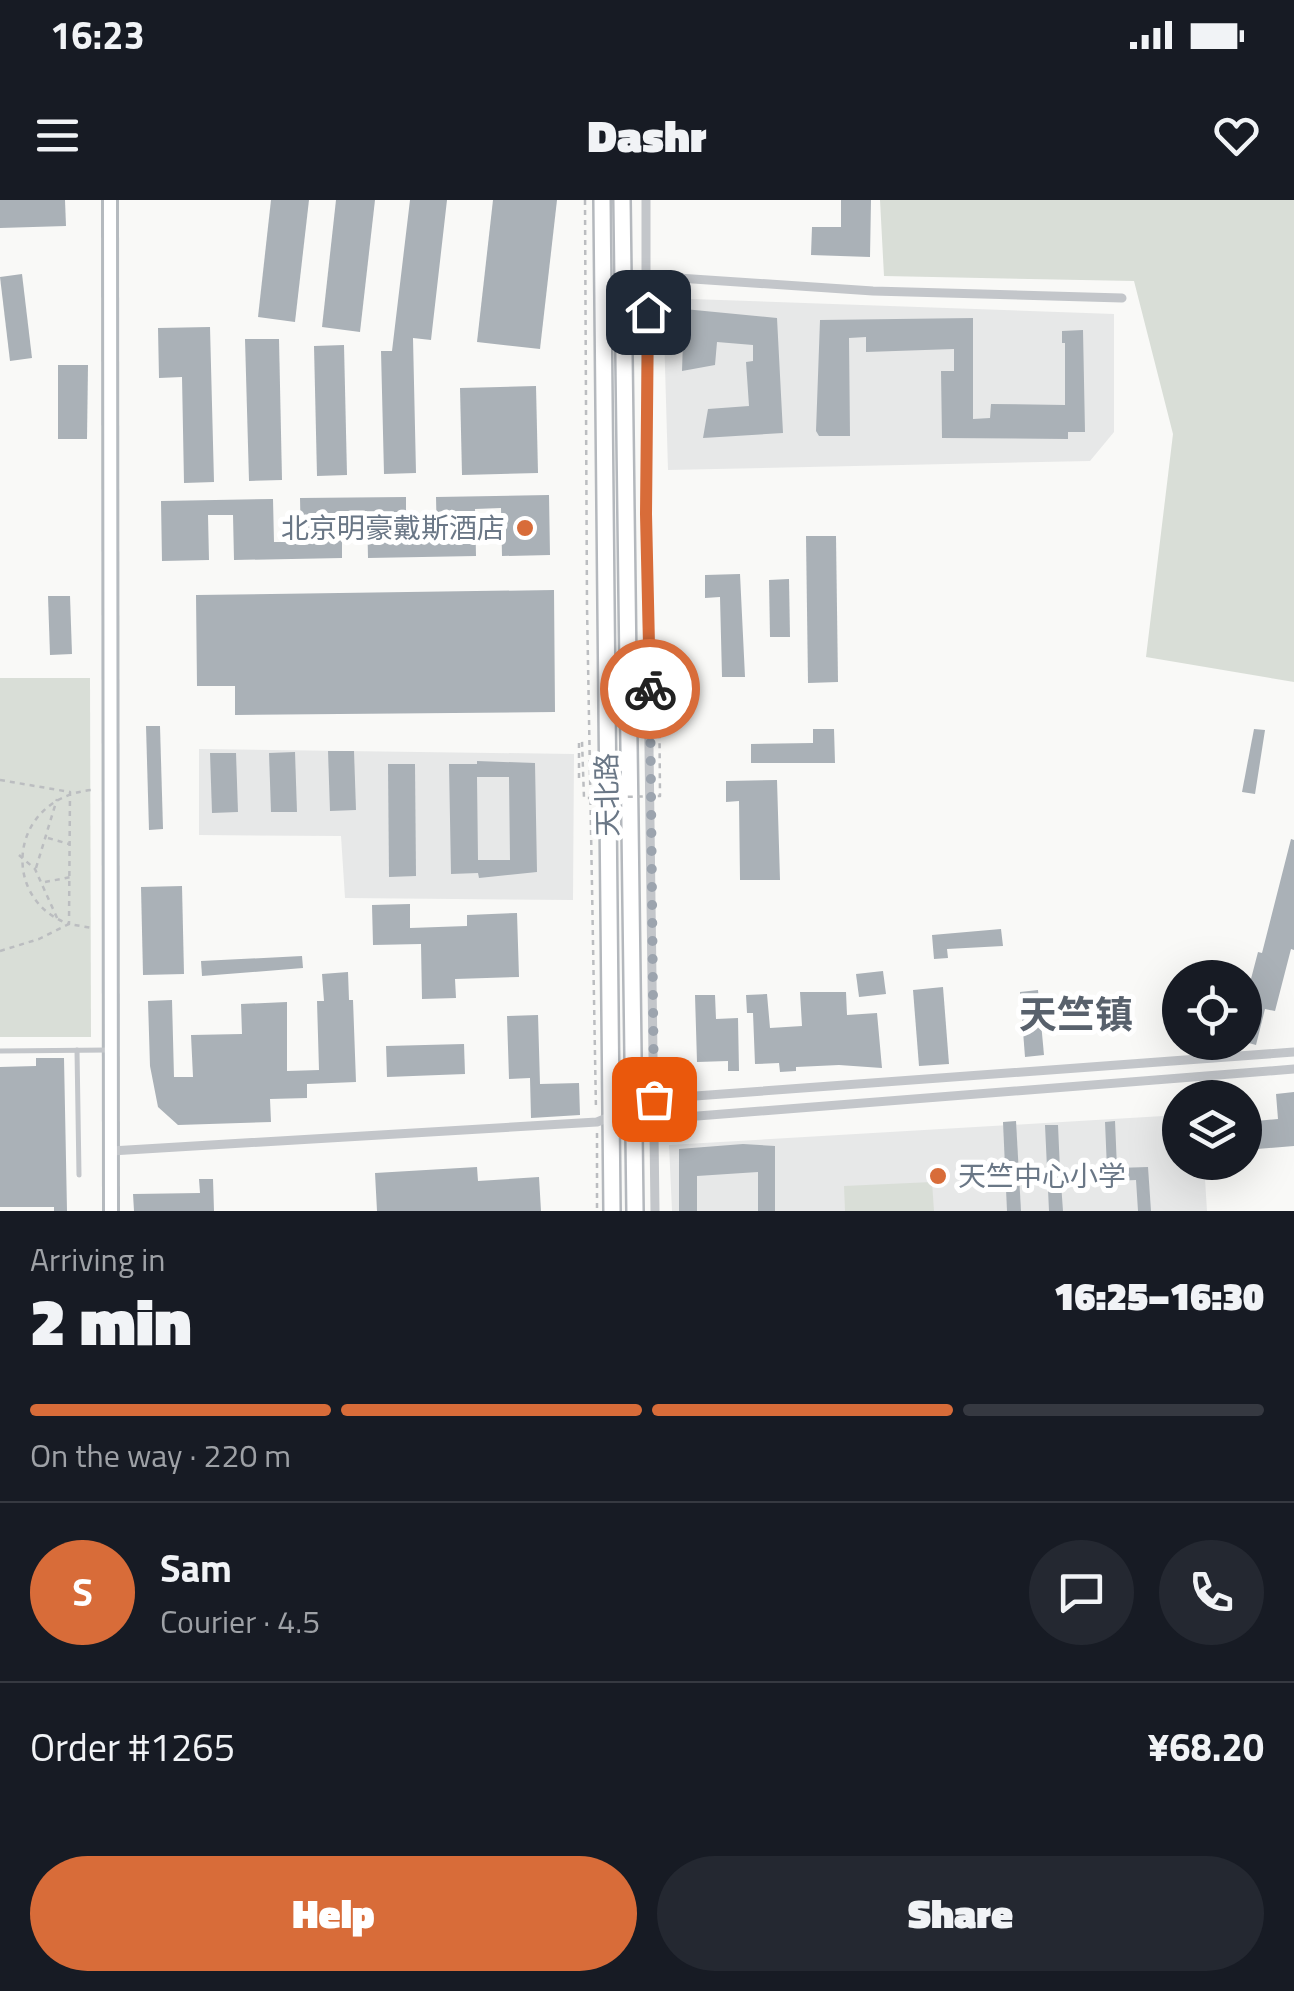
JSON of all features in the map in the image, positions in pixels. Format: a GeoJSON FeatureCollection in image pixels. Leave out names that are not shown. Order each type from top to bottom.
{"type":"FeatureCollection","features":[{"type":"Feature","properties":{"kind":"main road","name":"天北路"},"geometry":{"type":"LineString","coordinates":[[602,200],[604,1120],[612,1211]]}},
{"type":"Feature","properties":{"kind":"main road","name":"天北路"},"geometry":{"type":"LineString","coordinates":[[622,200],[635,1211]]}},
{"type":"Feature","properties":{"kind":"street"},"geometry":{"type":"LineString","coordinates":[[110,200],[111,1211]]}},
{"type":"Feature","properties":{"kind":"street"},"geometry":{"type":"LineString","coordinates":[[646,200],[646,514],[656,1211]]}},
{"type":"Feature","properties":{"kind":"street"},"geometry":{"type":"LineString","coordinates":[[648,276],[873,291],[1122,298]]}},
{"type":"Feature","properties":{"kind":"street"},"geometry":{"type":"LineString","coordinates":[[604,1120],[634,1113],[654,1099],[1294,1052]]}},
{"type":"Feature","properties":{"kind":"street"},"geometry":{"type":"LineString","coordinates":[[111,1151],[604,1120],[634,1113],[654,1116],[1294,1069]]}},
{"type":"Feature","properties":{"kind":"lane"},"geometry":{"type":"LineString","coordinates":[[77,1050],[79,1175]]}},
{"type":"Feature","properties":{"kind":"lane"},"geometry":{"type":"LineString","coordinates":[[0,1052],[112,1050]]}},
{"type":"Feature","properties":{"kind":"path"},"geometry":{"type":"LineString","coordinates":[[585,200],[586,568],[604,1120],[597,1211]]}},
{"type":"Feature","properties":{"kind":"path"},"geometry":{"type":"LineString","coordinates":[[579,778],[578,742],[582,741],[584,798],[660,796],[659,672]]}},
{"type":"Feature","properties":{"kind":"path"},"geometry":{"type":"LineString","coordinates":[[0,780],[70,792],[91,790]]}},
{"type":"Feature","properties":{"kind":"path"},"geometry":{"type":"LineString","coordinates":[[70,792],[32,818],[24,831],[19,855],[25,888],[34,903],[59,921],[92,928]]}},
{"type":"Feature","properties":{"kind":"path"},"geometry":{"type":"LineString","coordinates":[[69,924],[70,792]]}},
{"type":"Feature","properties":{"kind":"path"},"geometry":{"type":"LineString","coordinates":[[35,869],[58,797]]}},
{"type":"Feature","properties":{"kind":"path"},"geometry":{"type":"LineString","coordinates":[[46,837],[70,844]]}},
{"type":"Feature","properties":{"kind":"path"},"geometry":{"type":"LineString","coordinates":[[19,855],[35,869],[59,921]]}},
{"type":"Feature","properties":{"kind":"path"},"geometry":{"type":"LineString","coordinates":[[43,883],[71,877]]}},
{"type":"Feature","properties":{"kind":"path"},"geometry":{"type":"LineString","coordinates":[[0,951],[40,939],[69,924]]}},
{"type":"Feature","properties":{"kind":"shaded area"},"geometry":{"type":"Polygon","coordinates":[[[880,200],[1294,200],[1294,682],[1146,657],[1173,434],[1134,281],[884,276],[880,200]]]}},
{"type":"Feature","properties":{"kind":"shaded area"},"geometry":{"type":"Polygon","coordinates":[[[663,298],[1114,314],[1114,432],[1090,461],[668,470],[663,298]]]}},
{"type":"Feature","properties":{"kind":"shaded area"},"geometry":{"type":"Polygon","coordinates":[[[0,678],[90,678],[91,1037],[0,1037],[0,678]]]}},
{"type":"Feature","properties":{"kind":"shaded area"},"geometry":{"type":"Polygon","coordinates":[[[199,749],[574,754],[573,900],[345,898],[341,836],[199,835],[199,749]]]}},
{"type":"Feature","properties":{"kind":"shaded area","name":"天竺中心小学"},"geometry":{"type":"Polygon","coordinates":[[[1162,1116],[1162,1180],[1205,1180],[1207,1211],[672,1211],[669,1145],[1162,1116]]]}},
{"type":"Feature","properties":{"kind":"shaded area"},"geometry":{"type":"Polygon","coordinates":[[[932,1182],[934,1211],[845,1211],[844,1186],[932,1182]]]}},
{"type":"Feature","properties":{"kind":"building"},"geometry":{"type":"Polygon","coordinates":[[[0,200],[65,200],[66,226],[0,228],[0,200]]]}},
{"type":"Feature","properties":{"kind":"building"},"geometry":{"type":"Polygon","coordinates":[[[271,200],[309,200],[295,322],[258,317],[271,200]]]}},
{"type":"Feature","properties":{"kind":"building"},"geometry":{"type":"Polygon","coordinates":[[[336,200],[375,200],[360,332],[322,327],[336,200]]]}},
{"type":"Feature","properties":{"kind":"building"},"geometry":{"type":"Polygon","coordinates":[[[410,200],[447,200],[431,340],[413,338],[416,473],[384,474],[381,351],[392,351],[410,200]]]}},
{"type":"Feature","properties":{"kind":"building"},"geometry":{"type":"Polygon","coordinates":[[[493,200],[557,200],[540,349],[477,342],[493,200]]]}},
{"type":"Feature","properties":{"kind":"building"},"geometry":{"type":"Polygon","coordinates":[[[841,200],[871,200],[870,257],[811,255],[812,227],[841,227],[841,200]]]}},
{"type":"Feature","properties":{"kind":"building"},"geometry":{"type":"Polygon","coordinates":[[[22,274],[32,358],[10,361],[0,277],[22,274]]]}},
{"type":"Feature","properties":{"kind":"building"},"geometry":{"type":"Polygon","coordinates":[[[684,309],[777,318],[783,433],[703,438],[708,409],[749,406],[746,362],[753,361],[753,345],[717,342],[715,365],[682,371],[684,309]]]}},
{"type":"Feature","properties":{"kind":"building"},"geometry":{"type":"Polygon","coordinates":[[[973,318],[973,419],[990,418],[991,404],[1065,405],[1062,331],[1083,330],[1085,432],[1068,432],[1068,439],[942,438],[941,371],[954,371],[954,349],[866,352],[866,337],[849,338],[850,436],[819,436],[816,431],[820,320],[973,318]]]}},
{"type":"Feature","properties":{"kind":"building"},"geometry":{"type":"Polygon","coordinates":[[[210,327],[214,482],[184,483],[182,377],[159,378],[158,328],[210,327]]]}},
{"type":"Feature","properties":{"kind":"building"},"geometry":{"type":"Polygon","coordinates":[[[245,339],[279,339],[282,480],[249,481],[245,339]]]}},
{"type":"Feature","properties":{"kind":"building"},"geometry":{"type":"Polygon","coordinates":[[[344,345],[347,475],[317,476],[314,346],[344,345]]]}},
{"type":"Feature","properties":{"kind":"building"},"geometry":{"type":"Polygon","coordinates":[[[58,365],[88,365],[87,439],[58,439],[58,365]]]}},
{"type":"Feature","properties":{"kind":"building"},"geometry":{"type":"Polygon","coordinates":[[[536,386],[538,473],[462,475],[460,388],[536,386]]]}},
{"type":"Feature","properties":{"kind":"building","name":"北京明豪戴斯酒店"},"geometry":{"type":"Polygon","coordinates":[[[549,495],[550,555],[502,556],[501,508],[475,509],[476,556],[368,558],[367,511],[342,511],[342,558],[234,560],[233,515],[208,515],[209,560],[162,561],[161,501],[273,499],[274,542],[301,542],[300,498],[406,497],[406,541],[437,541],[436,497],[549,495]]]}},
{"type":"Feature","properties":{"kind":"building"},"geometry":{"type":"Polygon","coordinates":[[[806,536],[836,536],[838,682],[808,683],[806,536]]]}},
{"type":"Feature","properties":{"kind":"building"},"geometry":{"type":"Polygon","coordinates":[[[740,574],[745,677],[722,677],[720,597],[705,598],[705,575],[740,574]]]}},
{"type":"Feature","properties":{"kind":"building"},"geometry":{"type":"Polygon","coordinates":[[[789,579],[790,637],[770,637],[769,580],[789,579]]]}},
{"type":"Feature","properties":{"kind":"building"},"geometry":{"type":"Polygon","coordinates":[[[554,590],[555,712],[235,715],[235,686],[197,686],[196,595],[554,590]]]}},
{"type":"Feature","properties":{"kind":"building"},"geometry":{"type":"Polygon","coordinates":[[[48,596],[70,596],[72,654],[50,655],[48,596]]]}},
{"type":"Feature","properties":{"kind":"building"},"geometry":{"type":"Polygon","coordinates":[[[146,726],[160,726],[163,829],[149,830],[146,726]]]}},
{"type":"Feature","properties":{"kind":"building"},"geometry":{"type":"Polygon","coordinates":[[[813,729],[834,729],[835,763],[751,763],[751,744],[813,743],[813,729]]]}},
{"type":"Feature","properties":{"kind":"building"},"geometry":{"type":"Polygon","coordinates":[[[1254,729],[1265,730],[1255,794],[1242,792],[1254,729]]]}},
{"type":"Feature","properties":{"kind":"building"},"geometry":{"type":"Polygon","coordinates":[[[328,751],[354,751],[356,810],[330,811],[328,751]]]}},
{"type":"Feature","properties":{"kind":"building"},"geometry":{"type":"Polygon","coordinates":[[[295,752],[297,812],[271,812],[269,753],[295,752]]]}},
{"type":"Feature","properties":{"kind":"building"},"geometry":{"type":"Polygon","coordinates":[[[210,753],[236,753],[238,812],[212,813],[210,753]]]}},
{"type":"Feature","properties":{"kind":"building"},"geometry":{"type":"Polygon","coordinates":[[[535,763],[537,872],[479,878],[478,873],[451,874],[449,764],[535,763]],[[477,777],[478,860],[510,860],[509,777],[477,777]]]}},
{"type":"Feature","properties":{"kind":"building"},"geometry":{"type":"Polygon","coordinates":[[[388,764],[415,764],[416,876],[389,877],[388,764]]]}},
{"type":"Feature","properties":{"kind":"building"},"geometry":{"type":"Polygon","coordinates":[[[777,780],[780,880],[740,880],[739,801],[726,802],[726,781],[777,780]]]}},
{"type":"Feature","properties":{"kind":"building"},"geometry":{"type":"Polygon","coordinates":[[[1291,839],[1294,950],[1291,949],[1275,1011],[1265,1009],[1262,1021],[1262,960],[1256,960],[1258,952],[1262,953],[1291,839]]]}},
{"type":"Feature","properties":{"kind":"building"},"geometry":{"type":"Polygon","coordinates":[[[182,886],[184,974],[143,975],[141,887],[182,886]]]}},
{"type":"Feature","properties":{"kind":"building"},"geometry":{"type":"Polygon","coordinates":[[[410,904],[410,928],[467,926],[467,915],[517,913],[519,977],[455,979],[456,998],[422,999],[421,944],[373,945],[372,905],[410,904]]]}},
{"type":"Feature","properties":{"kind":"building"},"geometry":{"type":"Polygon","coordinates":[[[1001,929],[1003,946],[947,949],[948,958],[934,959],[932,935],[1001,929]]]}},
{"type":"Feature","properties":{"kind":"building"},"geometry":{"type":"Polygon","coordinates":[[[302,956],[303,968],[202,976],[201,961],[302,956]]]}},
{"type":"Feature","properties":{"kind":"building"},"geometry":{"type":"Polygon","coordinates":[[[883,971],[886,994],[859,997],[856,974],[883,971]]]}},
{"type":"Feature","properties":{"kind":"building"},"geometry":{"type":"Polygon","coordinates":[[[348,972],[356,1082],[307,1084],[307,1098],[270,1099],[271,1122],[178,1125],[158,1107],[150,1066],[148,1001],[172,1000],[174,1077],[193,1077],[191,1035],[242,1034],[241,1004],[287,1002],[287,1071],[319,1070],[317,1001],[324,1001],[322,974],[348,972]]]}},
{"type":"Feature","properties":{"kind":"building"},"geometry":{"type":"Polygon","coordinates":[[[943,987],[949,1064],[919,1066],[913,990],[943,987]]]}},
{"type":"Feature","properties":{"kind":"building"},"geometry":{"type":"Polygon","coordinates":[[[1038,990],[1044,1055],[1025,1057],[1020,992],[1038,990]]]}},
{"type":"Feature","properties":{"kind":"building"},"geometry":{"type":"Polygon","coordinates":[[[800,992],[846,992],[847,1015],[877,1013],[882,1068],[839,1065],[796,1067],[796,1071],[780,1072],[779,1063],[755,1064],[753,1013],[747,1013],[746,995],[767,994],[770,1028],[802,1026],[800,992]]]}},
{"type":"Feature","properties":{"kind":"building"},"geometry":{"type":"Polygon","coordinates":[[[695,995],[715,995],[716,1019],[738,1018],[739,1071],[728,1071],[728,1061],[697,1062],[695,995]]]}},
{"type":"Feature","properties":{"kind":"building"},"geometry":{"type":"Polygon","coordinates":[[[538,1015],[540,1084],[579,1083],[580,1115],[531,1118],[530,1078],[509,1079],[507,1016],[538,1015]]]}},
{"type":"Feature","properties":{"kind":"building"},"geometry":{"type":"Polygon","coordinates":[[[464,1044],[465,1074],[387,1077],[386,1046],[464,1044]]]}},
{"type":"Feature","properties":{"kind":"building"},"geometry":{"type":"Polygon","coordinates":[[[36,1058],[64,1058],[67,1211],[54,1211],[54,1207],[0,1207],[0,1067],[36,1066],[36,1058]]]}},
{"type":"Feature","properties":{"kind":"building"},"geometry":{"type":"Polygon","coordinates":[[[1294,1092],[1294,1146],[1262,1149],[1262,1120],[1278,1119],[1276,1094],[1294,1092]]]}},
{"type":"Feature","properties":{"kind":"building"},"geometry":{"type":"Polygon","coordinates":[[[1016,1121],[1021,1211],[1007,1211],[1003,1122],[1016,1121]]]}},
{"type":"Feature","properties":{"kind":"building"},"geometry":{"type":"Polygon","coordinates":[[[1115,1121],[1117,1168],[1148,1167],[1151,1211],[1138,1211],[1136,1180],[1061,1183],[1063,1211],[1049,1211],[1045,1125],[1058,1125],[1060,1171],[1107,1169],[1105,1122],[1115,1121]]]}},
{"type":"Feature","properties":{"kind":"building"},"geometry":{"type":"Polygon","coordinates":[[[775,1146],[775,1211],[758,1211],[758,1172],[697,1176],[697,1211],[679,1211],[679,1149],[775,1146]]]}},
{"type":"Feature","properties":{"kind":"building"},"geometry":{"type":"Polygon","coordinates":[[[477,1167],[478,1181],[539,1177],[541,1211],[377,1211],[375,1173],[477,1167]]]}},
{"type":"Feature","properties":{"kind":"building"},"geometry":{"type":"Polygon","coordinates":[[[199,1179],[213,1179],[214,1211],[134,1211],[133,1194],[200,1193],[199,1179]]]}},
{"type":"Feature","properties":{"kind":"way so far"},"geometry":{"type":"LineString","coordinates":[[650,689],[654,1099]]}},
{"type":"Feature","properties":{"kind":"place","name":"北京明豪戴斯酒店"},"geometry":{"type":"Point","coordinates":[525,528]}},
{"type":"Feature","properties":{"kind":"place","name":"天竺中心小学"},"geometry":{"type":"Point","coordinates":[938,1176]}},
{"type":"Feature","properties":{"kind":"district","name":"天竺镇"},"geometry":{"type":"Point","coordinates":[1076,1015]}},
{"type":"Feature","properties":{"kind":"route"},"geometry":{"type":"LineString","coordinates":[[648,312],[646,514],[650,689]]}}]}
